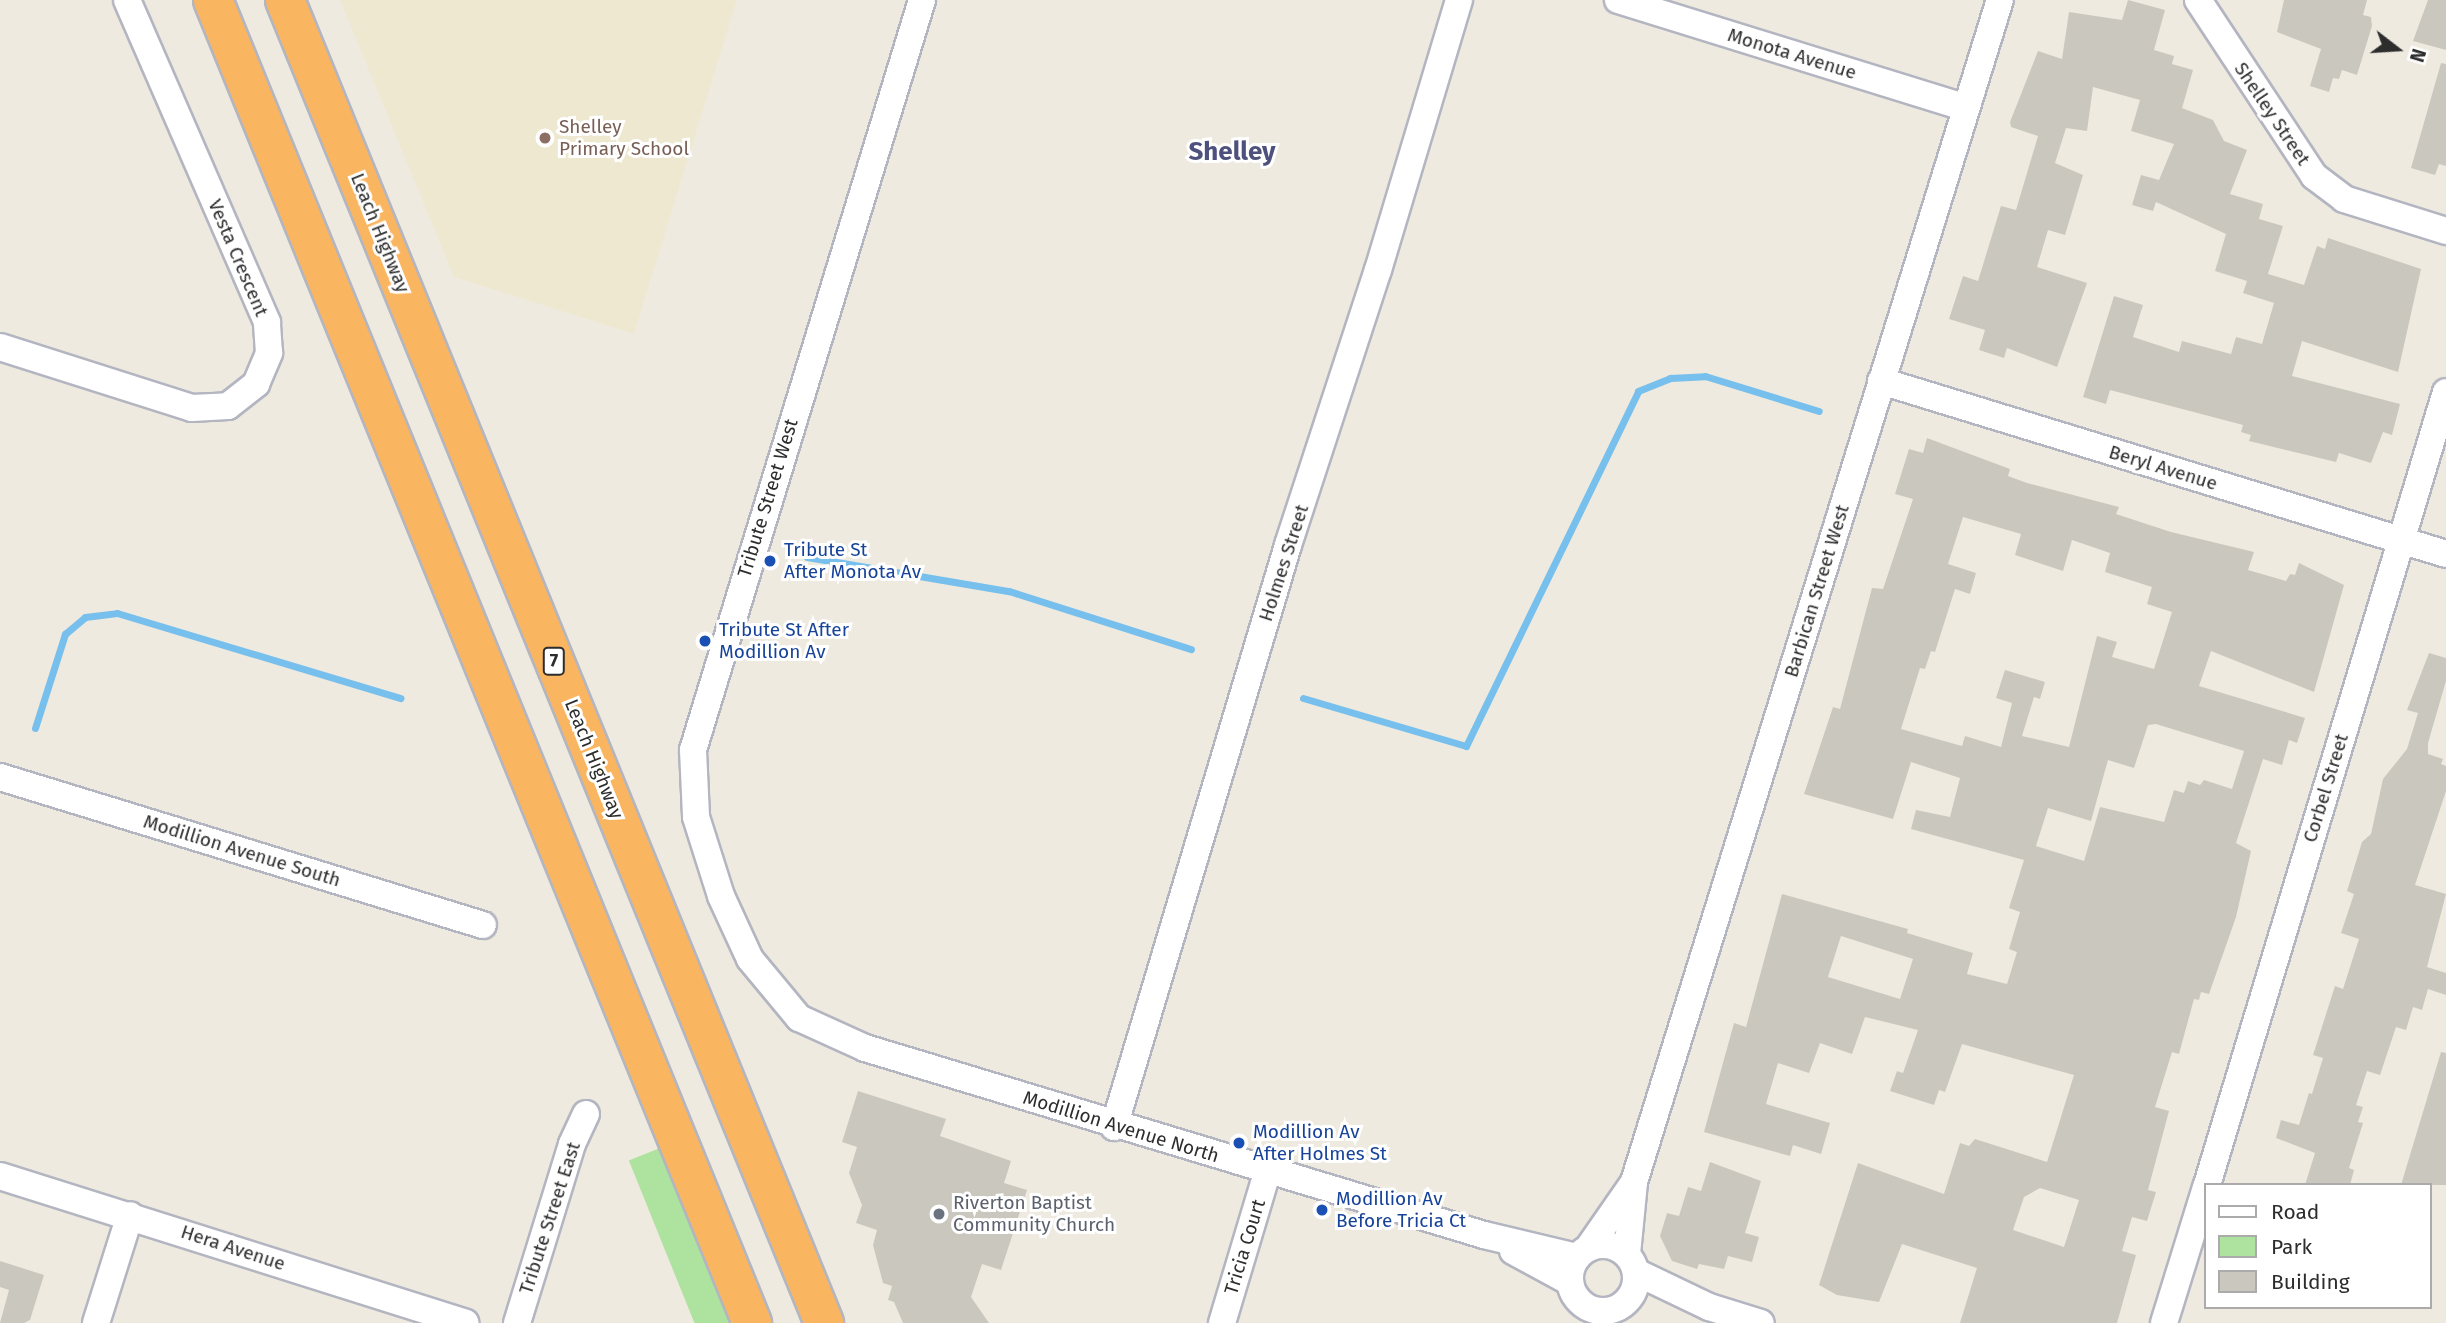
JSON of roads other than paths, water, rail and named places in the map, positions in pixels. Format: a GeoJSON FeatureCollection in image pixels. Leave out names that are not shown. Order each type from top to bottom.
{"type":"FeatureCollection","features":[{"type":"Feature","properties":{"kind":"highway"},"geometry":{"type":"LineString","coordinates":[[213,0],[752,1323]]}},
{"type":"Feature","properties":{"kind":"highway","name":"Leach Highway"},"geometry":{"type":"LineString","coordinates":[[285,0],[824,1323]]}},
{"type":"Feature","properties":{"kind":"street","name":"Vesta Crescent"},"geometry":{"type":"LineString","coordinates":[[0,347],[192,408],[228,406],[256,384],[269,353],[267,322],[127,0]]}},
{"type":"Feature","properties":{"kind":"street","name":"Tribute Street West"},"geometry":{"type":"LineString","coordinates":[[772,991],[750,959],[721,896],[696,817],[693,750],[922,0]]}},
{"type":"Feature","properties":{"kind":"street","name":"Holmes Street"},"geometry":{"type":"LineString","coordinates":[[1114,1127],[1287,545],[1378,270],[1459,0]]}},
{"type":"Feature","properties":{"kind":"street","name":"Monota Avenue"},"geometry":{"type":"LineString","coordinates":[[1618,0],[1965,108]]}},
{"type":"Feature","properties":{"kind":"street","name":"Barbican Street West"},"geometry":{"type":"LineString","coordinates":[[1578,1281],[1634,1182],[2000,0]]}},
{"type":"Feature","properties":{"kind":"street","name":"Shelley Street"},"geometry":{"type":"LineString","coordinates":[[2198,0],[2314,176],[2344,200],[2446,231]]}},
{"type":"Feature","properties":{"kind":"street","name":"Beryl Avenue"},"geometry":{"type":"LineString","coordinates":[[1881,381],[2446,554]]}},
{"type":"Feature","properties":{"kind":"street","name":"Corbel Street"},"geometry":{"type":"LineString","coordinates":[[2208,1183],[2363,672],[2398,539],[2446,392]]}},
{"type":"Feature","properties":{"kind":"street","name":"Modillion Avenue South"},"geometry":{"type":"LineString","coordinates":[[0,777],[484,925]]}},
{"type":"Feature","properties":{"kind":"street","name":"Modillion Avenue North"},"geometry":{"type":"LineString","coordinates":[[772,991],[799,1018],[823,1032],[1114,1127],[1484,1235],[1578,1281]]}},
{"type":"Feature","properties":{"kind":"street","name":"Tribute Street East"},"geometry":{"type":"LineString","coordinates":[[517,1323],[572,1144],[586,1114]]}},
{"type":"Feature","properties":{"kind":"street","name":"Tricia Court"},"geometry":{"type":"LineString","coordinates":[[1222,1323],[1268,1170]]}},
{"type":"Feature","properties":{"kind":"street","name":"Hera Avenue"},"geometry":{"type":"LineString","coordinates":[[0,1176],[465,1323]]}},
{"type":"Feature","properties":{"kind":"street","name":"Barbican Street West"},"geometry":{"type":"LineString","coordinates":[[1619,1310],[1631,1263],[1634,1182]]}},
{"type":"Feature","properties":{"kind":"street","name":"Corbel Street"},"geometry":{"type":"LineString","coordinates":[[2164,1323],[2204,1196]]}},
{"type":"Feature","properties":{"kind":"street"},"geometry":{"type":"LineString","coordinates":[[96,1323],[130,1215]]}},
{"type":"Feature","properties":{"kind":"street"},"geometry":{"type":"LineString","coordinates":[[1709,1307],[1592,1309],[1578,1281],[1609,1245],[1631,1263],[1709,1307],[1761,1323]]}},
{"type":"Feature","properties":{"kind":"waterway"},"geometry":{"type":"LineString","coordinates":[[1303,698],[1466,746],[1638,391],[1670,378],[1705,376],[1819,411]]}},
{"type":"Feature","properties":{"kind":"waterway"},"geometry":{"type":"LineString","coordinates":[[807,557],[1009,591],[1191,649]]}},
{"type":"Feature","properties":{"kind":"waterway"},"geometry":{"type":"LineString","coordinates":[[35,728],[65,634],[85,617],[117,613],[401,698]]}},
{"type":"Feature","properties":{"kind":"place","name":"Shelley Primary School"},"geometry":{"type":"Point","coordinates":[545,138]}},
{"type":"Feature","properties":{"kind":"place","name":"Tribute St After Monota Av"},"geometry":{"type":"Point","coordinates":[770,561]}},
{"type":"Feature","properties":{"kind":"place","name":"Tribute St After Modillion Av"},"geometry":{"type":"Point","coordinates":[705,641]}},
{"type":"Feature","properties":{"kind":"place","name":"Modillion Av After Holmes St"},"geometry":{"type":"Point","coordinates":[1239,1143]}},
{"type":"Feature","properties":{"kind":"place","name":"Modillion Av Before Tricia Ct"},"geometry":{"type":"Point","coordinates":[1322,1210]}},
{"type":"Feature","properties":{"kind":"place","name":"Riverton Baptist Community Church"},"geometry":{"type":"Point","coordinates":[939,1214]}},
{"type":"Feature","properties":{"kind":"district","name":"Shelley"},"geometry":{"type":"Point","coordinates":[1232,152]}}]}
